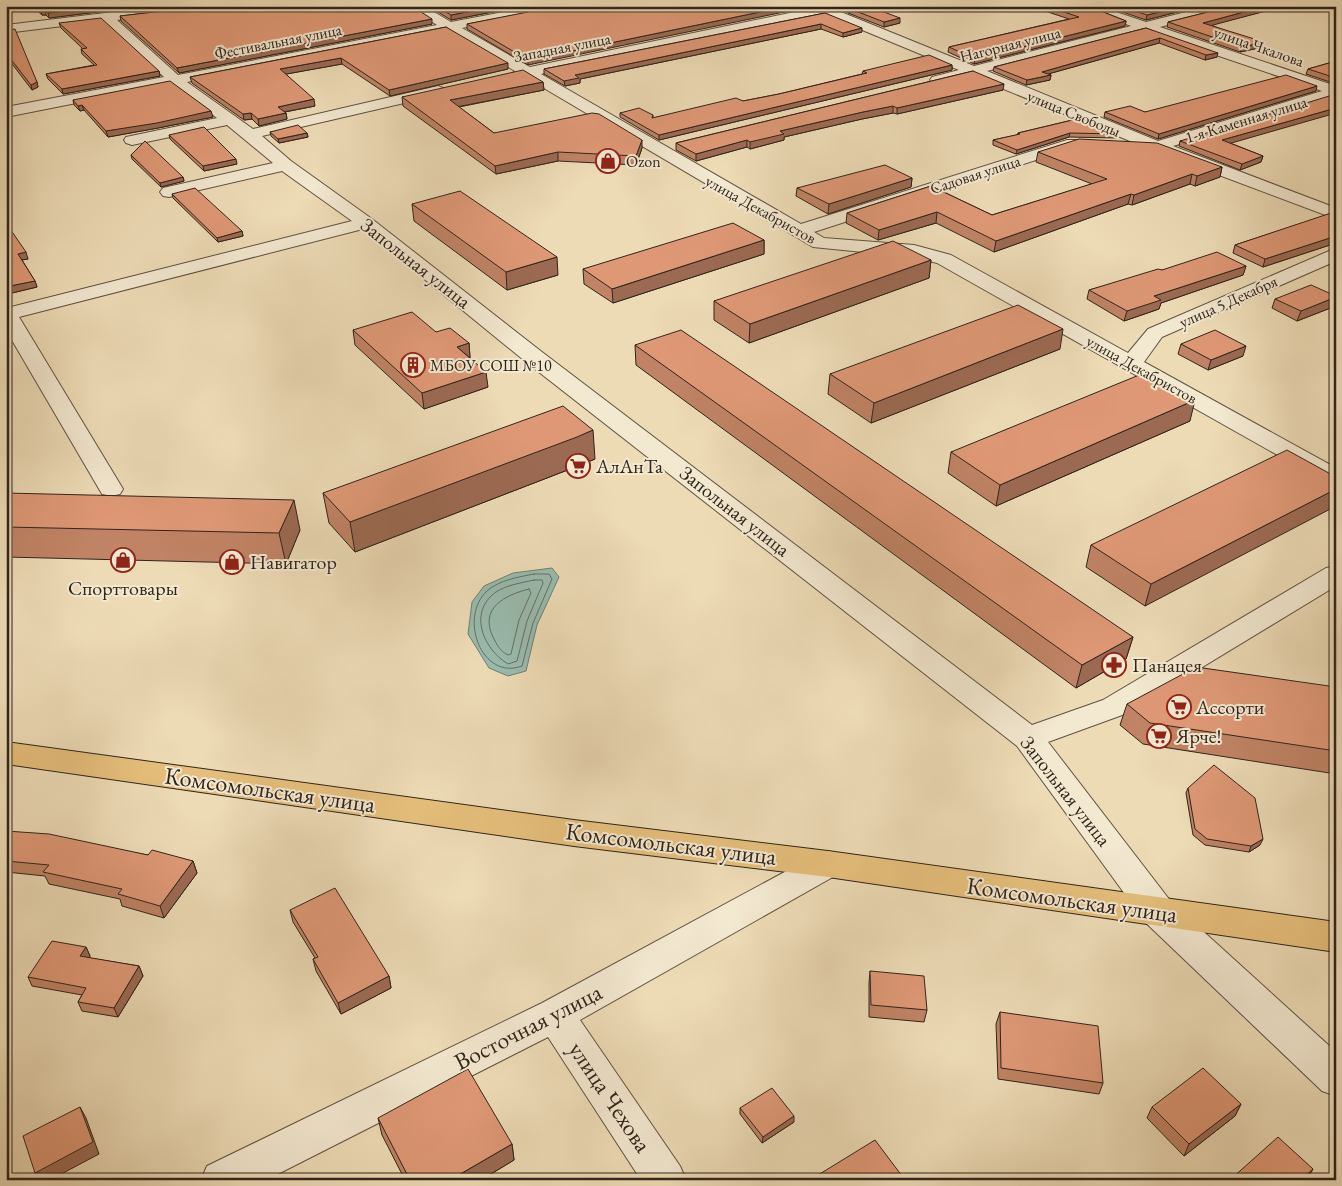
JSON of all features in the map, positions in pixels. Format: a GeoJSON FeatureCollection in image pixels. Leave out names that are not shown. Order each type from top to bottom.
{"type":"FeatureCollection","features":[{"type":"Feature","properties":{"kind":"main road","name":"Комсомольская улица"},"geometry":{"type":"LineString","coordinates":[[6,753],[574,832],[828,864],[1336,937]]}},
{"type":"Feature","properties":{"kind":"street"},"geometry":{"type":"LineString","coordinates":[[6,29],[198,6]]}},
{"type":"Feature","properties":{"kind":"street","name":"улица Декабристов"},"geometry":{"type":"LineString","coordinates":[[414,6],[820,243],[914,251],[944,259],[1336,478]]}},
{"type":"Feature","properties":{"kind":"street","name":"Фестивальная улица"},"geometry":{"type":"LineString","coordinates":[[6,112],[557,6]]}},
{"type":"Feature","properties":{"kind":"street","name":"Западная улица"},"geometry":{"type":"LineString","coordinates":[[503,76],[820,9],[852,6]]}},
{"type":"Feature","properties":{"kind":"street","name":"улица Чкалова"},"geometry":{"type":"LineString","coordinates":[[1085,6],[1336,91]]}},
{"type":"Feature","properties":{"kind":"street","name":"Нагорная улица"},"geometry":{"type":"LineString","coordinates":[[924,83],[1226,6]]}},
{"type":"Feature","properties":{"kind":"street","name":"улица Свободы"},"geometry":{"type":"LineString","coordinates":[[820,9],[1157,146],[1336,214]]}},
{"type":"Feature","properties":{"kind":"street","name":"Запольная улица"},"geometry":{"type":"LineString","coordinates":[[108,18],[174,79],[228,120],[250,134],[285,165],[366,223],[534,357],[1028,738],[1159,913],[1336,1078]]}},
{"type":"Feature","properties":{"kind":"street"},"geometry":{"type":"LineString","coordinates":[[250,134],[454,87]]}},
{"type":"Feature","properties":{"kind":"street","name":"1-я Каменная улица"},"geometry":{"type":"LineString","coordinates":[[1157,146],[1336,91]]}},
{"type":"Feature","properties":{"kind":"street"},"geometry":{"type":"LineString","coordinates":[[132,140],[228,120]]}},
{"type":"Feature","properties":{"kind":"street","name":"Садовая улица"},"geometry":{"type":"LineString","coordinates":[[798,230],[1076,142],[1157,146]]}},
{"type":"Feature","properties":{"kind":"street"},"geometry":{"type":"LineString","coordinates":[[656,148],[675,143]]}},
{"type":"Feature","properties":{"kind":"street"},"geometry":{"type":"LineString","coordinates":[[168,192],[285,165]]}},
{"type":"Feature","properties":{"kind":"street"},"geometry":{"type":"LineString","coordinates":[[112,489],[7,313],[366,223]]}},
{"type":"Feature","properties":{"kind":"street","name":"улица 5 Декабря"},"geometry":{"type":"LineString","coordinates":[[1131,363],[1155,333],[1336,254]]}},
{"type":"Feature","properties":{"kind":"street"},"geometry":{"type":"LineString","coordinates":[[1028,738],[1114,707],[1336,574]]}},
{"type":"Feature","properties":{"kind":"street","name":"Восточная улица"},"geometry":{"type":"LineString","coordinates":[[222,1180],[555,1015],[828,864]]}},
{"type":"Feature","properties":{"kind":"street","name":"улица Чехова"},"geometry":{"type":"LineString","coordinates":[[555,1015],[665,1180]]}},
{"type":"Feature","properties":{"kind":"water"},"geometry":{"type":"Polygon","coordinates":[[[552,568],[559,577],[537,625],[526,671],[508,676],[489,668],[468,634],[472,602],[484,586],[513,573],[552,568]]]}},
{"type":"Feature","properties":{"kind":"building"},"geometry":{"type":"Polygon","coordinates":[[[36,6],[104,6],[48,13],[45,10],[41,11],[36,6]]]}},
{"type":"Feature","properties":{"kind":"building"},"geometry":{"type":"Polygon","coordinates":[[[198,6],[412,6],[432,19],[177,68],[120,16],[198,6]]]}},
{"type":"Feature","properties":{"kind":"building"},"geometry":{"type":"Polygon","coordinates":[[[436,6],[498,6],[451,15],[436,6]]]}},
{"type":"Feature","properties":{"kind":"building"},"geometry":{"type":"Polygon","coordinates":[[[558,6],[789,6],[528,60],[467,24],[558,6]]]}},
{"type":"Feature","properties":{"kind":"building"},"geometry":{"type":"Polygon","coordinates":[[[856,6],[891,6],[876,9],[900,18],[884,22],[848,8],[856,6]]]}},
{"type":"Feature","properties":{"kind":"building"},"geometry":{"type":"Polygon","coordinates":[[[1046,6],[1088,6],[1126,21],[975,59],[949,47],[1079,17],[1046,6]]]}},
{"type":"Feature","properties":{"kind":"building"},"geometry":{"type":"Polygon","coordinates":[[[1120,6],[1183,6],[1147,15],[1120,6]]]}},
{"type":"Feature","properties":{"kind":"building"},"geometry":{"type":"Polygon","coordinates":[[[1232,6],[1266,6],[1203,23],[1264,42],[1242,47],[1168,22],[1232,6]]]}},
{"type":"Feature","properties":{"kind":"building"},"geometry":{"type":"Polygon","coordinates":[[[6,7],[10,18],[6,18],[6,7]]]}},
{"type":"Feature","properties":{"kind":"building"},"geometry":{"type":"Polygon","coordinates":[[[825,13],[862,28],[843,33],[821,24],[575,75],[579,78],[564,81],[544,69],[825,13]]]}},
{"type":"Feature","properties":{"kind":"building"},"geometry":{"type":"Polygon","coordinates":[[[101,18],[159,71],[62,89],[46,74],[97,65],[81,49],[87,48],[59,23],[101,18]]]}},
{"type":"Feature","properties":{"kind":"building"},"geometry":{"type":"Polygon","coordinates":[[[446,27],[508,63],[389,90],[341,58],[280,69],[314,99],[278,107],[286,113],[258,119],[251,113],[243,114],[190,77],[446,27]]]}},
{"type":"Feature","properties":{"kind":"building"},"geometry":{"type":"Polygon","coordinates":[[[1146,28],[1218,53],[1206,55],[1160,38],[1042,72],[1051,75],[1027,80],[994,67],[1146,28]]]}},
{"type":"Feature","properties":{"kind":"building"},"geometry":{"type":"Polygon","coordinates":[[[15,29],[37,82],[31,85],[6,53],[6,30],[15,29]]]}},
{"type":"Feature","properties":{"kind":"building"},"geometry":{"type":"Polygon","coordinates":[[[929,55],[952,65],[659,135],[620,113],[639,108],[653,115],[652,118],[736,98],[743,101],[867,73],[863,71],[929,55]]]}},
{"type":"Feature","properties":{"kind":"building"},"geometry":{"type":"Polygon","coordinates":[[[1336,61],[1336,78],[1308,69],[1336,61]]]}},
{"type":"Feature","properties":{"kind":"building"},"geometry":{"type":"Polygon","coordinates":[[[523,70],[543,82],[450,100],[494,133],[592,113],[599,114],[642,140],[636,156],[558,152],[495,166],[402,97],[523,70]]]}},
{"type":"Feature","properties":{"kind":"building"},"geometry":{"type":"Polygon","coordinates":[[[973,71],[1004,84],[897,108],[893,106],[863,112],[780,131],[784,134],[750,142],[747,140],[696,154],[676,143],[973,71]]]}},
{"type":"Feature","properties":{"kind":"building"},"geometry":{"type":"Polygon","coordinates":[[[1286,75],[1317,86],[1159,134],[1105,112],[1130,106],[1145,112],[1286,75]]]}},
{"type":"Feature","properties":{"kind":"building"},"geometry":{"type":"Polygon","coordinates":[[[170,81],[211,111],[157,123],[106,131],[82,105],[78,106],[73,100],[170,81]]]}},
{"type":"Feature","properties":{"kind":"building"},"geometry":{"type":"Polygon","coordinates":[[[1336,94],[1336,108],[1222,140],[1263,156],[1242,164],[1180,141],[1336,94]]]}},
{"type":"Feature","properties":{"kind":"building"},"geometry":{"type":"Polygon","coordinates":[[[1081,118],[1118,134],[1070,133],[1017,150],[993,140],[1020,134],[1018,133],[1081,118]]]}},
{"type":"Feature","properties":{"kind":"building"},"geometry":{"type":"Polygon","coordinates":[[[298,125],[307,133],[278,139],[270,132],[298,125]]]}},
{"type":"Feature","properties":{"kind":"building"},"geometry":{"type":"Polygon","coordinates":[[[204,127],[236,159],[203,166],[169,135],[204,127]]]}},
{"type":"Feature","properties":{"kind":"building"},"geometry":{"type":"Polygon","coordinates":[[[1079,139],[1157,143],[1222,167],[1197,176],[1192,174],[996,241],[937,212],[879,230],[847,213],[931,186],[992,215],[1107,179],[1038,152],[1079,139]]]}},
{"type":"Feature","properties":{"kind":"building"},"geometry":{"type":"Polygon","coordinates":[[[145,141],[183,177],[160,183],[131,155],[145,141]]]}},
{"type":"Feature","properties":{"kind":"building"},"geometry":{"type":"Polygon","coordinates":[[[885,165],[912,178],[829,204],[797,188],[885,165]]]}},
{"type":"Feature","properties":{"kind":"building"},"geometry":{"type":"Polygon","coordinates":[[[195,188],[242,231],[217,238],[172,194],[195,188]]]}},
{"type":"Feature","properties":{"kind":"building"},"geometry":{"type":"Polygon","coordinates":[[[460,191],[557,257],[506,272],[412,204],[460,191]]]}},
{"type":"Feature","properties":{"kind":"building"},"geometry":{"type":"Polygon","coordinates":[[[1336,212],[1336,236],[1265,259],[1235,245],[1336,212]]]}},
{"type":"Feature","properties":{"kind":"building"},"geometry":{"type":"Polygon","coordinates":[[[6,223],[26,252],[18,254],[35,281],[10,286],[6,281],[6,223]]]}},
{"type":"Feature","properties":{"kind":"building"},"geometry":{"type":"Polygon","coordinates":[[[733,223],[764,240],[612,289],[583,269],[733,223]]]}},
{"type":"Feature","properties":{"kind":"building"},"geometry":{"type":"Polygon","coordinates":[[[893,241],[931,260],[750,324],[714,301],[893,241]]]}},
{"type":"Feature","properties":{"kind":"building"},"geometry":{"type":"Polygon","coordinates":[[[1217,252],[1246,266],[1154,296],[1161,300],[1127,311],[1089,290],[1158,269],[1162,270],[1217,252]]]}},
{"type":"Feature","properties":{"kind":"building"},"geometry":{"type":"Polygon","coordinates":[[[1311,285],[1336,297],[1301,311],[1275,299],[1311,285]]]}},
{"type":"Feature","properties":{"kind":"building"},"geometry":{"type":"Polygon","coordinates":[[[1018,305],[1063,329],[874,403],[830,374],[1018,305]]]}},
{"type":"Feature","properties":{"kind":"building"},"geometry":{"type":"Polygon","coordinates":[[[412,312],[436,332],[450,328],[469,343],[457,347],[486,372],[422,393],[353,330],[412,312]]]}},
{"type":"Feature","properties":{"kind":"building"},"geometry":{"type":"Polygon","coordinates":[[[681,330],[1133,637],[1082,665],[635,345],[681,330]]]}},
{"type":"Feature","properties":{"kind":"building"},"geometry":{"type":"Polygon","coordinates":[[[1215,330],[1246,346],[1211,360],[1181,344],[1215,330]]]}},
{"type":"Feature","properties":{"kind":"building"},"geometry":{"type":"Polygon","coordinates":[[[1144,373],[1195,400],[1000,485],[951,452],[1144,373]]]}},
{"type":"Feature","properties":{"kind":"building"},"geometry":{"type":"Polygon","coordinates":[[[563,406],[593,430],[350,522],[323,493],[563,406]]]}},
{"type":"Feature","properties":{"kind":"building"},"geometry":{"type":"Polygon","coordinates":[[[1287,450],[1336,477],[1336,489],[1151,584],[1091,545],[1287,450]]]}},
{"type":"Feature","properties":{"kind":"building"},"geometry":{"type":"Polygon","coordinates":[[[6,493],[294,500],[279,533],[6,527],[6,493]]]}},
{"type":"Feature","properties":{"kind":"building"},"geometry":{"type":"Polygon","coordinates":[[[1196,667],[1336,687],[1336,751],[1150,723],[1127,704],[1196,667]]]}},
{"type":"Feature","properties":{"kind":"building"},"geometry":{"type":"Polygon","coordinates":[[[1214,765],[1255,798],[1263,839],[1251,846],[1207,839],[1195,829],[1188,788],[1214,765]]]}},
{"type":"Feature","properties":{"kind":"building"},"geometry":{"type":"Polygon","coordinates":[[[6,831],[49,834],[148,855],[152,850],[193,861],[160,906],[118,894],[122,889],[43,872],[49,865],[6,861],[6,831]]]}},
{"type":"Feature","properties":{"kind":"building"},"geometry":{"type":"Polygon","coordinates":[[[335,888],[389,976],[338,1003],[313,959],[318,957],[290,910],[335,888]]]}},
{"type":"Feature","properties":{"kind":"building"},"geometry":{"type":"Polygon","coordinates":[[[52,941],[86,947],[80,956],[139,966],[114,1008],[78,1002],[86,988],[28,977],[52,941]]]}},
{"type":"Feature","properties":{"kind":"building"},"geometry":{"type":"Polygon","coordinates":[[[870,971],[924,976],[927,1010],[871,1005],[870,971]]]}},
{"type":"Feature","properties":{"kind":"building"},"geometry":{"type":"Polygon","coordinates":[[[1000,1012],[1098,1026],[1103,1083],[1001,1068],[1000,1012]]]}},
{"type":"Feature","properties":{"kind":"building"},"geometry":{"type":"Polygon","coordinates":[[[1203,1068],[1241,1104],[1189,1144],[1152,1107],[1203,1068]]]}},
{"type":"Feature","properties":{"kind":"building"},"geometry":{"type":"Polygon","coordinates":[[[468,1069],[512,1144],[450,1180],[410,1180],[378,1118],[468,1069]]]}},
{"type":"Feature","properties":{"kind":"building"},"geometry":{"type":"Polygon","coordinates":[[[772,1088],[794,1116],[763,1137],[740,1108],[772,1088]]]}},
{"type":"Feature","properties":{"kind":"building"},"geometry":{"type":"Polygon","coordinates":[[[80,1107],[93,1142],[35,1173],[23,1136],[80,1107]]]}},
{"type":"Feature","properties":{"kind":"building"},"geometry":{"type":"Polygon","coordinates":[[[1278,1137],[1313,1169],[1301,1180],[1231,1179],[1278,1137]]]}},
{"type":"Feature","properties":{"kind":"building"},"geometry":{"type":"Polygon","coordinates":[[[875,1140],[905,1180],[810,1180],[875,1140]]]}},
{"type":"Feature","properties":{"kind":"place","name":"Ozon"},"geometry":{"type":"Point","coordinates":[608,161]}},
{"type":"Feature","properties":{"kind":"place","name":"МБОУ СОШ №10"},"geometry":{"type":"Point","coordinates":[413,365]}},
{"type":"Feature","properties":{"kind":"place","name":"АлАнТа"},"geometry":{"type":"Point","coordinates":[578,466]}},
{"type":"Feature","properties":{"kind":"place","name":"Спорттовары"},"geometry":{"type":"Point","coordinates":[123,560]}},
{"type":"Feature","properties":{"kind":"place","name":"Навигатор"},"geometry":{"type":"Point","coordinates":[232,562]}},
{"type":"Feature","properties":{"kind":"place","name":"Панацея"},"geometry":{"type":"Point","coordinates":[1114,665]}},
{"type":"Feature","properties":{"kind":"place","name":"Ассорти"},"geometry":{"type":"Point","coordinates":[1179,707]}},
{"type":"Feature","properties":{"kind":"place","name":"Ярче!"},"geometry":{"type":"Point","coordinates":[1159,736]}}]}
